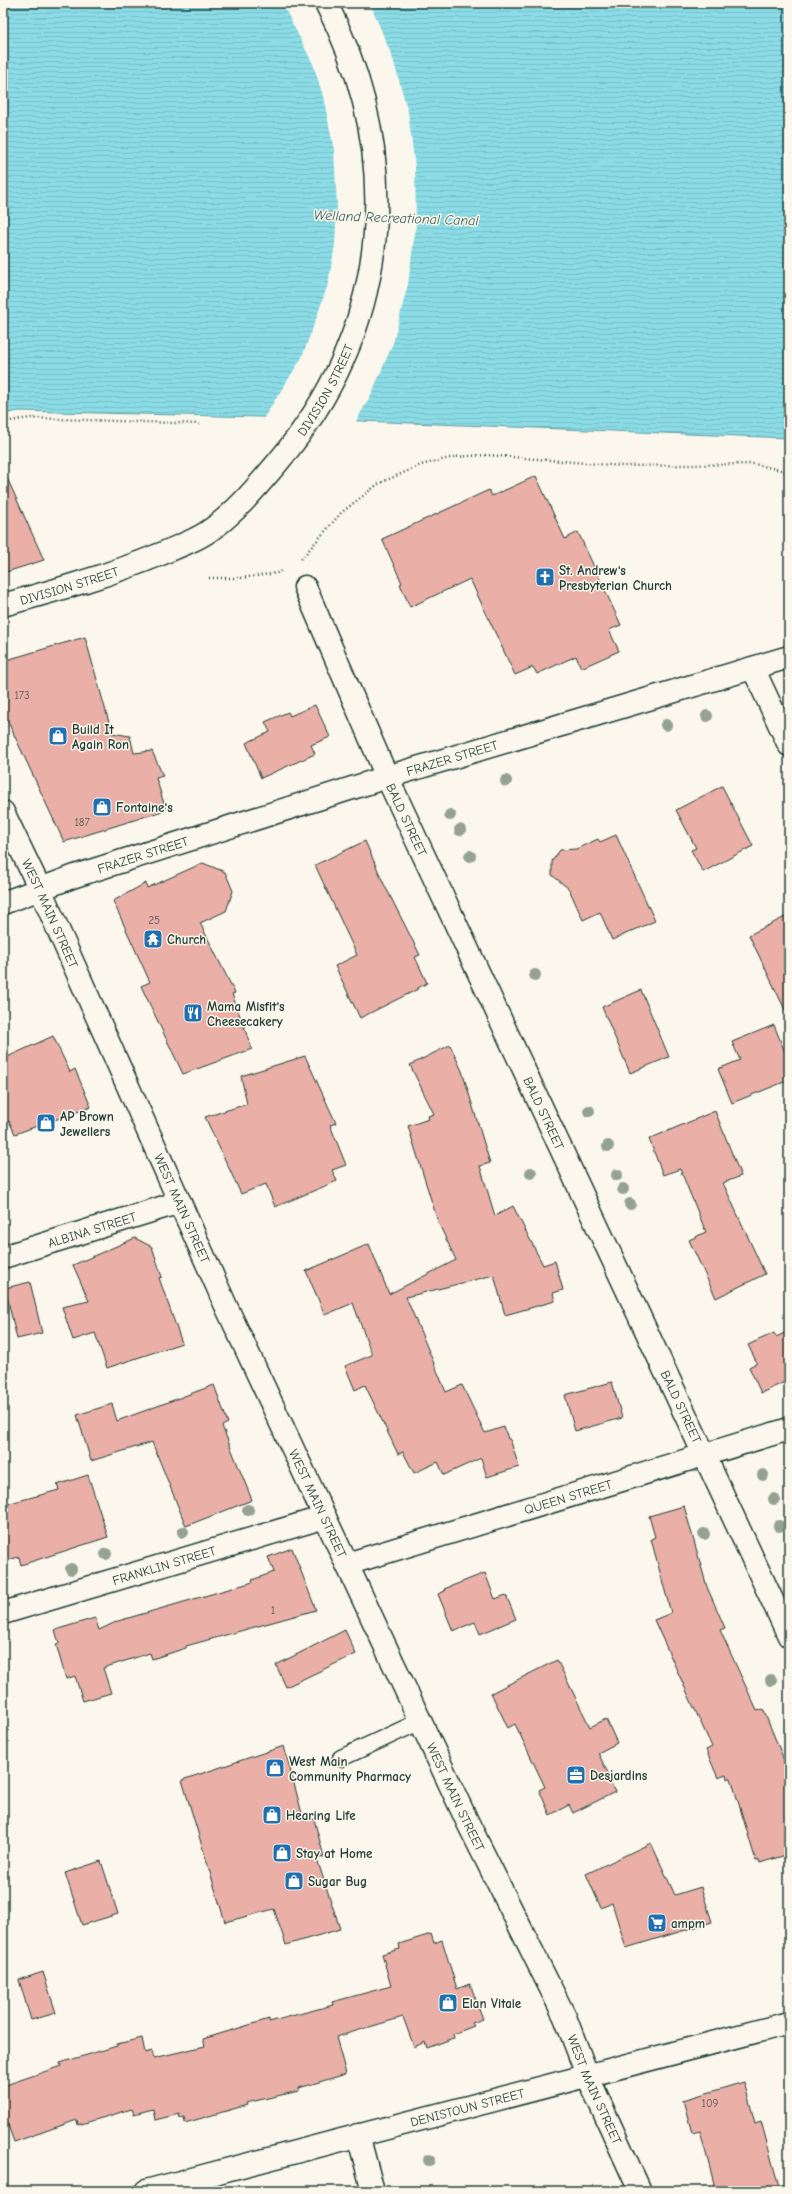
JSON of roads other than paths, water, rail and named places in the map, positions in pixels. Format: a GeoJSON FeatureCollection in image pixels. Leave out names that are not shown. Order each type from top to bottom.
{"type":"FeatureCollection","features":[{"type":"Feature","properties":{"kind":"street","name":"DIVISION STREET"},"geometry":{"type":"LineString","coordinates":[[3,605],[119,570],[190,542],[218,525],[258,486],[301,435],[335,378],[359,317],[374,251],[377,187],[370,126],[353,63],[326,3]]}},
{"type":"Feature","properties":{"kind":"street","name":"BALD STREET"},"geometry":{"type":"LineString","coordinates":[[305,587],[387,777],[789,1636]]}},
{"type":"Feature","properties":{"kind":"street","name":"FRAZER STREET"},"geometry":{"type":"LineString","coordinates":[[3,903],[75,876],[387,777],[789,657]]}},
{"type":"Feature","properties":{"kind":"street"},"geometry":{"type":"LineString","coordinates":[[753,668],[789,745]]}},
{"type":"Feature","properties":{"kind":"street","name":"WEST MAIN STREET"},"geometry":{"type":"LineString","coordinates":[[3,812],[40,889],[180,1202],[325,1517],[468,1823],[565,2017],[588,2076],[640,2191]]}},
{"type":"Feature","properties":{"kind":"street","name":"ALBINA STREET"},"geometry":{"type":"LineString","coordinates":[[3,1257],[180,1202]]}},
{"type":"Feature","properties":{"kind":"street","name":"QUEEN STREET"},"geometry":{"type":"LineString","coordinates":[[347,1564],[789,1429]]}},
{"type":"Feature","properties":{"kind":"street","name":"FRANKLIN STREET"},"geometry":{"type":"LineString","coordinates":[[3,1613],[325,1517]]}},
{"type":"Feature","properties":{"kind":"street","name":"DENISTOUN STREET"},"geometry":{"type":"LineString","coordinates":[[146,2191],[789,2023]]}},
{"type":"Feature","properties":{"kind":"street"},"geometry":{"type":"LineString","coordinates":[[358,2135],[373,2191]]}},
{"type":"Feature","properties":{"kind":"lane"},"geometry":{"type":"LineString","coordinates":[[340,1758],[421,1721]]}},
{"type":"Feature","properties":{"kind":"water","name":"Welland Recreational Canal"},"geometry":{"type":"Polygon","coordinates":[[[3,3],[789,3],[789,438],[260,417],[19,411],[3,414],[3,3]]]}},
{"type":"Feature","properties":{"kind":"place","name":"St. Andrew's Presbyterian Church"},"geometry":{"type":"Point","coordinates":[545,577]}},
{"type":"Feature","properties":{"kind":"place","name":"Build It Again Ron"},"geometry":{"type":"Point","coordinates":[58,736]}},
{"type":"Feature","properties":{"kind":"place","name":"Fontaine's"},"geometry":{"type":"Point","coordinates":[102,807]}},
{"type":"Feature","properties":{"kind":"place","name":"Church"},"geometry":{"type":"Point","coordinates":[153,939]}},
{"type":"Feature","properties":{"kind":"place","name":"Mama Misfit's Cheesecakery"},"geometry":{"type":"Point","coordinates":[193,1013]}},
{"type":"Feature","properties":{"kind":"place","name":"AP Brown Jewellers"},"geometry":{"type":"Point","coordinates":[46,1123]}},
{"type":"Feature","properties":{"kind":"place","name":"West Main Community Pharmacy"},"geometry":{"type":"Point","coordinates":[275,1768]}},
{"type":"Feature","properties":{"kind":"place","name":"Desjardins"},"geometry":{"type":"Point","coordinates":[576,1775]}},
{"type":"Feature","properties":{"kind":"place","name":"Hearing Life"},"geometry":{"type":"Point","coordinates":[272,1815]}},
{"type":"Feature","properties":{"kind":"place","name":"Stay at Home"},"geometry":{"type":"Point","coordinates":[282,1853]}},
{"type":"Feature","properties":{"kind":"place","name":"Sugar Bug"},"geometry":{"type":"Point","coordinates":[294,1881]}},
{"type":"Feature","properties":{"kind":"place","name":"ampm"},"geometry":{"type":"Point","coordinates":[657,1923]}},
{"type":"Feature","properties":{"kind":"place","name":"Elan Vitale"},"geometry":{"type":"Point","coordinates":[448,2003]}}]}
